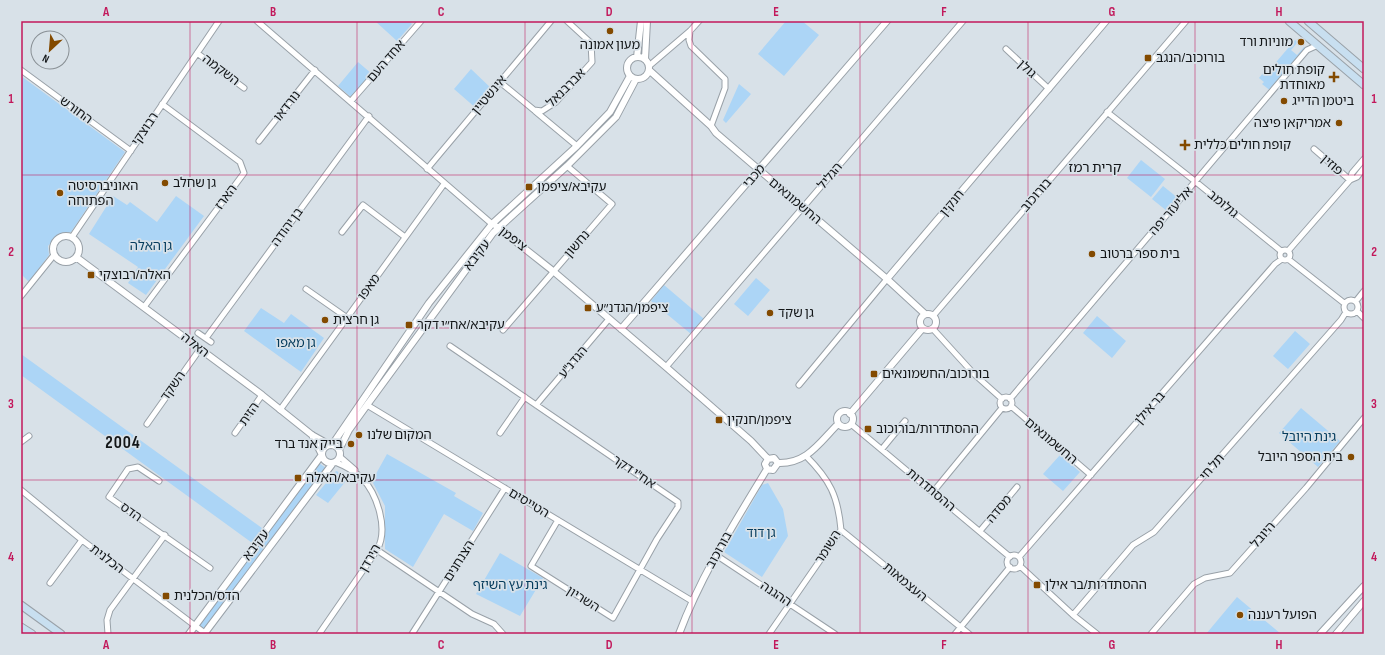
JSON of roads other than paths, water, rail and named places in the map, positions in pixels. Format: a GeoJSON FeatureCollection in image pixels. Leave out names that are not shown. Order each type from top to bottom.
{"type":"FeatureCollection","features":[{"type":"Feature","properties":{"kind":"main road"},"geometry":{"type":"LineString","coordinates":[[1289,21],[1364,85]]}},
{"type":"Feature","properties":{"kind":"main road"},"geometry":{"type":"LineString","coordinates":[[1308,21],[1364,69]]}},
{"type":"Feature","properties":{"kind":"main road"},"geometry":{"type":"LineString","coordinates":[[21,605],[61,634]]}},
{"type":"Feature","properties":{"kind":"main road"},"geometry":{"type":"LineString","coordinates":[[21,626],[32,634]]}},
{"type":"Feature","properties":{"kind":"street","name":"רבוצקי"},"geometry":{"type":"LineString","coordinates":[[72,237],[219,21]]}},
{"type":"Feature","properties":{"kind":"street","name":"ציפמן"},"geometry":{"type":"LineString","coordinates":[[257,21],[369,116],[444,184],[492,224],[500,227],[666,367],[751,441],[768,459]]}},
{"type":"Feature","properties":{"kind":"street","name":"אחד העם"},"geometry":{"type":"LineString","coordinates":[[351,101],[421,21]]}},
{"type":"Feature","properties":{"kind":"street","name":"אינשטיין"},"geometry":{"type":"LineString","coordinates":[[427,169],[551,21]]}},
{"type":"Feature","properties":{"kind":"street","name":"אברבנאל"},"geometry":{"type":"LineString","coordinates":[[534,110],[542,112],[556,102],[592,62],[591,43],[567,21]]}},
{"type":"Feature","properties":{"kind":"street"},"geometry":{"type":"LineString","coordinates":[[637,57],[641,21]]}},
{"type":"Feature","properties":{"kind":"street"},"geometry":{"type":"LineString","coordinates":[[647,21],[645,59],[649,68]]}},
{"type":"Feature","properties":{"kind":"street"},"geometry":{"type":"LineString","coordinates":[[645,59],[637,57],[633,58],[628,64],[628,72],[630,76],[636,79],[644,77],[649,68],[699,21]]}},
{"type":"Feature","properties":{"kind":"street","name":"מכבי"},"geometry":{"type":"LineString","coordinates":[[621,329],[887,21]]}},
{"type":"Feature","properties":{"kind":"street","name":"הגליל"},"geometry":{"type":"LineString","coordinates":[[666,367],[963,21]]}},
{"type":"Feature","properties":{"kind":"street","name":"חנקין"},"geometry":{"type":"LineString","coordinates":[[799,385],[1106,21]]}},
{"type":"Feature","properties":{"kind":"street","name":"בורוכוב"},"geometry":{"type":"LineString","coordinates":[[933,316],[1183,22]]}},
{"type":"Feature","properties":{"kind":"street"},"geometry":{"type":"LineString","coordinates":[[690,31],[689,40],[691,46],[725,79],[725,88],[711,126]]}},
{"type":"Feature","properties":{"kind":"street","name":"אליעזר יפה"},"geometry":{"type":"LineString","coordinates":[[1010,398],[1308,49],[1318,45]]}},
{"type":"Feature","properties":{"kind":"street","name":"גולן"},"geometry":{"type":"LineString","coordinates":[[1006,49],[1049,88]]}},
{"type":"Feature","properties":{"kind":"street","name":"השקמה"},"geometry":{"type":"LineString","coordinates":[[197,53],[244,88]]}},
{"type":"Feature","properties":{"kind":"street","name":"החשמונאים"},"geometry":{"type":"LineString","coordinates":[[649,68],[711,126],[716,133],[804,207],[925,314]]}},
{"type":"Feature","properties":{"kind":"street"},"geometry":{"type":"LineString","coordinates":[[1352,74],[1364,69]]}},
{"type":"Feature","properties":{"kind":"street","name":"החורש"},"geometry":{"type":"LineString","coordinates":[[21,70],[131,150]]}},
{"type":"Feature","properties":{"kind":"street","name":"נורדאו"},"geometry":{"type":"LineString","coordinates":[[259,141],[315,70]]}},
{"type":"Feature","properties":{"kind":"street","name":"עקיבא"},"geometry":{"type":"LineString","coordinates":[[331,445],[429,303],[492,224],[577,146],[610,112],[630,76]]}},
{"type":"Feature","properties":{"kind":"street","name":"עקיבא"},"geometry":{"type":"LineString","coordinates":[[340,453],[349,430],[366,405],[494,233],[567,166],[616,117],[636,79]]}},
{"type":"Feature","properties":{"kind":"street","name":"אברבנאל"},"geometry":{"type":"LineString","coordinates":[[500,82],[577,146]]}},
{"type":"Feature","properties":{"kind":"street","name":"הארז"},"geometry":{"type":"LineString","coordinates":[[144,307],[244,172],[240,162],[162,104]]}},
{"type":"Feature","properties":{"kind":"street","name":"גולומב"},"geometry":{"type":"LineString","coordinates":[[1107,112],[1281,251]]}},
{"type":"Feature","properties":{"kind":"street","name":"בן יהודה"},"geometry":{"type":"LineString","coordinates":[[206,338],[369,116]]}},
{"type":"Feature","properties":{"kind":"street","name":"פוזין"},"geometry":{"type":"LineString","coordinates":[[1314,149],[1350,180]]}},
{"type":"Feature","properties":{"kind":"street"},"geometry":{"type":"LineString","coordinates":[[1288,251],[1350,180],[1352,173],[1364,159]]}},
{"type":"Feature","properties":{"kind":"street","name":"נחשון"},"geometry":{"type":"LineString","coordinates":[[503,330],[612,204],[567,166]]}},
{"type":"Feature","properties":{"kind":"street"},"geometry":{"type":"LineString","coordinates":[[1350,180],[1357,177],[1364,168]]}},
{"type":"Feature","properties":{"kind":"street","name":"מאפו"},"geometry":{"type":"LineString","coordinates":[[280,410],[346,317],[444,184]]}},
{"type":"Feature","properties":{"kind":"street"},"geometry":{"type":"LineString","coordinates":[[342,232],[363,205],[405,237]]}},
{"type":"Feature","properties":{"kind":"street"},"geometry":{"type":"LineString","coordinates":[[498,219],[500,227]]}},
{"type":"Feature","properties":{"kind":"street"},"geometry":{"type":"LineString","coordinates":[[492,224],[494,233]]}},
{"type":"Feature","properties":{"kind":"street"},"geometry":{"type":"LineString","coordinates":[[21,296],[54,255],[53,250],[55,241],[63,236],[72,237],[78,244],[79,248],[76,258],[64,262],[54,255]]}},
{"type":"Feature","properties":{"kind":"street"},"geometry":{"type":"LineString","coordinates":[[1288,251],[1281,251],[1280,256],[1282,259],[1288,259],[1344,304],[1346,312],[1351,314],[1357,311]]}},
{"type":"Feature","properties":{"kind":"street"},"geometry":{"type":"LineString","coordinates":[[1288,251],[1290,256],[1288,259]]}},
{"type":"Feature","properties":{"kind":"street","name":"האלה"},"geometry":{"type":"LineString","coordinates":[[76,258],[262,395],[312,435],[331,445]]}},
{"type":"Feature","properties":{"kind":"street","name":"בר אילן"},"geometry":{"type":"LineString","coordinates":[[1019,557],[1275,264],[1282,259]]}},
{"type":"Feature","properties":{"kind":"street"},"geometry":{"type":"LineString","coordinates":[[306,289],[346,317]]}},
{"type":"Feature","properties":{"kind":"street"},"geometry":{"type":"LineString","coordinates":[[1356,301],[1364,291]]}},
{"type":"Feature","properties":{"kind":"street"},"geometry":{"type":"LineString","coordinates":[[1344,304],[1349,300],[1356,301]]}},
{"type":"Feature","properties":{"kind":"street"},"geometry":{"type":"LineString","coordinates":[[1356,301],[1358,305],[1357,311]]}},
{"type":"Feature","properties":{"kind":"street"},"geometry":{"type":"LineString","coordinates":[[1357,311],[1364,318]]}},
{"type":"Feature","properties":{"kind":"street","name":"תל חי"},"geometry":{"type":"LineString","coordinates":[[1073,615],[1133,545],[1154,532],[1341,320],[1346,312]]}},
{"type":"Feature","properties":{"kind":"street"},"geometry":{"type":"LineString","coordinates":[[922,329],[919,321],[925,314],[933,316],[936,320],[933,329]]}},
{"type":"Feature","properties":{"kind":"street","name":"הגדנ''ע"},"geometry":{"type":"LineString","coordinates":[[536,405],[609,320]]}},
{"type":"Feature","properties":{"kind":"street"},"geometry":{"type":"LineString","coordinates":[[922,329],[933,329]]}},
{"type":"Feature","properties":{"kind":"street"},"geometry":{"type":"LineString","coordinates":[[850,414],[922,329]]}},
{"type":"Feature","properties":{"kind":"street"},"geometry":{"type":"LineString","coordinates":[[933,329],[974,374],[1002,399]]}},
{"type":"Feature","properties":{"kind":"street"},"geometry":{"type":"LineString","coordinates":[[198,333],[211,342]]}},
{"type":"Feature","properties":{"kind":"street","name":"אח''י דקר"},"geometry":{"type":"LineString","coordinates":[[450,346],[678,502],[678,507],[640,570]]}},
{"type":"Feature","properties":{"kind":"street","name":"השקד"},"geometry":{"type":"LineString","coordinates":[[147,424],[200,349]]}},
{"type":"Feature","properties":{"kind":"street","name":"הזית"},"geometry":{"type":"LineString","coordinates":[[235,433],[262,395]]}},
{"type":"Feature","properties":{"kind":"street"},"geometry":{"type":"LineString","coordinates":[[500,433],[525,397]]}},
{"type":"Feature","properties":{"kind":"street"},"geometry":{"type":"LineString","coordinates":[[1002,399],[1007,397],[1010,398],[1012,403],[1011,406],[1006,409],[1002,408]]}},
{"type":"Feature","properties":{"kind":"street"},"geometry":{"type":"LineString","coordinates":[[1002,399],[1000,402],[1002,408]]}},
{"type":"Feature","properties":{"kind":"street","name":"הטייסים"},"geometry":{"type":"LineString","coordinates":[[366,405],[692,600]]}},
{"type":"Feature","properties":{"kind":"street","name":"החשמונאים"},"geometry":{"type":"LineString","coordinates":[[1011,406],[1091,475]]}},
{"type":"Feature","properties":{"kind":"street"},"geometry":{"type":"LineString","coordinates":[[934,492],[1002,408]]}},
{"type":"Feature","properties":{"kind":"street"},"geometry":{"type":"LineString","coordinates":[[844,411],[850,414],[852,418],[851,424],[846,427],[838,424],[837,419],[840,413],[844,411]]}},
{"type":"Feature","properties":{"kind":"street","name":"היובל"},"geometry":{"type":"LineString","coordinates":[[1151,634],[1194,584],[1205,578],[1230,573],[1306,488],[1364,418]]}},
{"type":"Feature","properties":{"kind":"street"},"geometry":{"type":"LineString","coordinates":[[882,449],[905,421]]}},
{"type":"Feature","properties":{"kind":"street"},"geometry":{"type":"LineString","coordinates":[[778,463],[796,462],[806,456],[838,424]]}},
{"type":"Feature","properties":{"kind":"street","name":"ההסתדרות"},"geometry":{"type":"LineString","coordinates":[[851,424],[1010,557]]}},
{"type":"Feature","properties":{"kind":"street","name":"האלה"},"geometry":{"type":"LineString","coordinates":[[312,435],[321,454]]}},
{"type":"Feature","properties":{"kind":"street"},"geometry":{"type":"LineString","coordinates":[[21,442],[29,436]]}},
{"type":"Feature","properties":{"kind":"street"},"geometry":{"type":"LineString","coordinates":[[331,445],[340,453],[334,463],[324,461],[321,454],[324,447],[331,445]]}},
{"type":"Feature","properties":{"kind":"street","name":"הירדן"},"geometry":{"type":"LineString","coordinates":[[319,634],[377,550],[381,532],[378,509],[369,489],[355,469],[340,453]]}},
{"type":"Feature","properties":{"kind":"street","name":"עקיבא"},"geometry":{"type":"LineString","coordinates":[[189,634],[321,454]]}},
{"type":"Feature","properties":{"kind":"street","name":"השומר"},"geometry":{"type":"LineString","coordinates":[[769,634],[841,530],[839,509],[834,491],[820,469],[806,456]]}},
{"type":"Feature","properties":{"kind":"street"},"geometry":{"type":"LineString","coordinates":[[774,458],[778,463],[773,470],[767,469],[765,464],[768,459],[774,458]]}},
{"type":"Feature","properties":{"kind":"street","name":"עקיבא"},"geometry":{"type":"LineString","coordinates":[[205,634],[334,463]]}},
{"type":"Feature","properties":{"kind":"street","name":"הירדן"},"geometry":{"type":"LineString","coordinates":[[334,463],[349,469],[359,476]]}},
{"type":"Feature","properties":{"kind":"street","name":"הדס"},"geometry":{"type":"LineString","coordinates":[[158,481],[138,466],[128,469],[109,497],[210,568]]}},
{"type":"Feature","properties":{"kind":"street","name":"בורוכוב"},"geometry":{"type":"LineString","coordinates":[[679,634],[692,600],[716,555],[767,469]]}},
{"type":"Feature","properties":{"kind":"street","name":"מסדה"},"geometry":{"type":"LineString","coordinates":[[980,531],[1017,487]]}},
{"type":"Feature","properties":{"kind":"street","name":"הצנחנים"},"geometry":{"type":"LineString","coordinates":[[412,634],[505,488]]}},
{"type":"Feature","properties":{"kind":"street","name":"הכלנית"},"geometry":{"type":"LineString","coordinates":[[21,490],[82,540],[205,634]]}},
{"type":"Feature","properties":{"kind":"street","name":"השריון"},"geometry":{"type":"LineString","coordinates":[[558,520],[531,566],[613,618],[640,570]]}},
{"type":"Feature","properties":{"kind":"street","name":"העצמאות"},"geometry":{"type":"LineString","coordinates":[[841,530],[968,634]]}},
{"type":"Feature","properties":{"kind":"street"},"geometry":{"type":"LineString","coordinates":[[108,634],[106,620],[110,610],[165,535]]}},
{"type":"Feature","properties":{"kind":"street"},"geometry":{"type":"LineString","coordinates":[[50,583],[82,540]]}},
{"type":"Feature","properties":{"kind":"street"},"geometry":{"type":"LineString","coordinates":[[377,550],[472,614],[494,624],[503,634]]}},
{"type":"Feature","properties":{"kind":"street","name":"ההגנה"},"geometry":{"type":"LineString","coordinates":[[716,555],[835,634]]}},
{"type":"Feature","properties":{"kind":"street"},"geometry":{"type":"LineString","coordinates":[[1010,567],[1008,563],[1010,557],[1015,555],[1019,557],[1021,561],[1020,566]]}},
{"type":"Feature","properties":{"kind":"street"},"geometry":{"type":"LineString","coordinates":[[1020,566],[1073,615],[1097,634]]}},
{"type":"Feature","properties":{"kind":"street"},"geometry":{"type":"LineString","coordinates":[[1010,567],[1014,569],[1020,566]]}},
{"type":"Feature","properties":{"kind":"street"},"geometry":{"type":"LineString","coordinates":[[955,634],[1010,567]]}},
{"type":"Feature","properties":{"kind":"street"},"geometry":{"type":"LineString","coordinates":[[1320,634],[1364,586]]}},
{"type":"Feature","properties":{"kind":"street"},"geometry":{"type":"LineString","coordinates":[[1336,634],[1364,601]]}},
{"type":"Feature","properties":{"kind":"place","name":"מעון אמונה"},"geometry":{"type":"Point","coordinates":[610,31]}},
{"type":"Feature","properties":{"kind":"place","name":"מוניות ורד"},"geometry":{"type":"Point","coordinates":[1301,42]}},
{"type":"Feature","properties":{"kind":"place","name":"בורוכוב/הנגב"},"geometry":{"type":"Point","coordinates":[1148,58]}},
{"type":"Feature","properties":{"kind":"place","name":"קופת חולים מאוחדת"},"geometry":{"type":"Point","coordinates":[1334,77]}},
{"type":"Feature","properties":{"kind":"place","name":"ביטמן הדייג"},"geometry":{"type":"Point","coordinates":[1284,101]}},
{"type":"Feature","properties":{"kind":"place","name":"אמריקאן פיצה"},"geometry":{"type":"Point","coordinates":[1339,123]}},
{"type":"Feature","properties":{"kind":"place","name":"קופת חולים כללית"},"geometry":{"type":"Point","coordinates":[1185,145]}},
{"type":"Feature","properties":{"kind":"place","name":"גן שחלב"},"geometry":{"type":"Point","coordinates":[165,183]}},
{"type":"Feature","properties":{"kind":"place","name":"עקיבא/ציפמן"},"geometry":{"type":"Point","coordinates":[529,187]}},
{"type":"Feature","properties":{"kind":"place","name":"האוניברסיטה הפתוחה"},"geometry":{"type":"Point","coordinates":[60,193]}},
{"type":"Feature","properties":{"kind":"place","name":"בית ספר ברטוב"},"geometry":{"type":"Point","coordinates":[1092,254]}},
{"type":"Feature","properties":{"kind":"place","name":"האלה/רבוצקי"},"geometry":{"type":"Point","coordinates":[91,275]}},
{"type":"Feature","properties":{"kind":"place","name":"ציפמן/הגדנ״ע"},"geometry":{"type":"Point","coordinates":[588,308]}},
{"type":"Feature","properties":{"kind":"place","name":"גן שקד"},"geometry":{"type":"Point","coordinates":[770,313]}},
{"type":"Feature","properties":{"kind":"place","name":"גן חרצית"},"geometry":{"type":"Point","coordinates":[325,320]}},
{"type":"Feature","properties":{"kind":"place","name":"עקיבא/אח״י דקר"},"geometry":{"type":"Point","coordinates":[409,325]}},
{"type":"Feature","properties":{"kind":"place","name":"בורוכוב/החשמונאים"},"geometry":{"type":"Point","coordinates":[874,374]}},
{"type":"Feature","properties":{"kind":"place","name":"ציפמן/חנקין"},"geometry":{"type":"Point","coordinates":[719,420]}},
{"type":"Feature","properties":{"kind":"place","name":"ההסתדרות/בורוכוב"},"geometry":{"type":"Point","coordinates":[868,429]}},
{"type":"Feature","properties":{"kind":"place","name":"המקום שלנו"},"geometry":{"type":"Point","coordinates":[359,435]}},
{"type":"Feature","properties":{"kind":"place","name":"בייק אנד ברד"},"geometry":{"type":"Point","coordinates":[351,444]}},
{"type":"Feature","properties":{"kind":"place","name":"בית הספר היובל"},"geometry":{"type":"Point","coordinates":[1351,457]}},
{"type":"Feature","properties":{"kind":"place","name":"עקיבא/האלה"},"geometry":{"type":"Point","coordinates":[298,478]}},
{"type":"Feature","properties":{"kind":"place","name":"ההסתדרות/בר אילן"},"geometry":{"type":"Point","coordinates":[1037,585]}},
{"type":"Feature","properties":{"kind":"place","name":"הדס/הכלנית"},"geometry":{"type":"Point","coordinates":[166,596]}},
{"type":"Feature","properties":{"kind":"place","name":"הפועל רעננה"},"geometry":{"type":"Point","coordinates":[1240,615]}},
{"type":"Feature","properties":{"kind":"district","name":"קרית רמז"},"geometry":{"type":"Point","coordinates":[1095,167]}},
{"type":"Feature","properties":{"kind":"district","name":"2004"},"geometry":{"type":"Point","coordinates":[123,443]}},
{"type":"Feature","properties":{"kind":"park label","name":"גן האלה"},"geometry":{"type":"Point","coordinates":[151,246]}},
{"type":"Feature","properties":{"kind":"park label","name":"גן מאפו"},"geometry":{"type":"Point","coordinates":[296,343]}},
{"type":"Feature","properties":{"kind":"park label","name":"גינת היובל"},"geometry":{"type":"Point","coordinates":[1309,437]}},
{"type":"Feature","properties":{"kind":"park label","name":"גן דוד"},"geometry":{"type":"Point","coordinates":[761,533]}},
{"type":"Feature","properties":{"kind":"park label","name":"גינת עץ השיזף"},"geometry":{"type":"Point","coordinates":[510,585]}}]}
